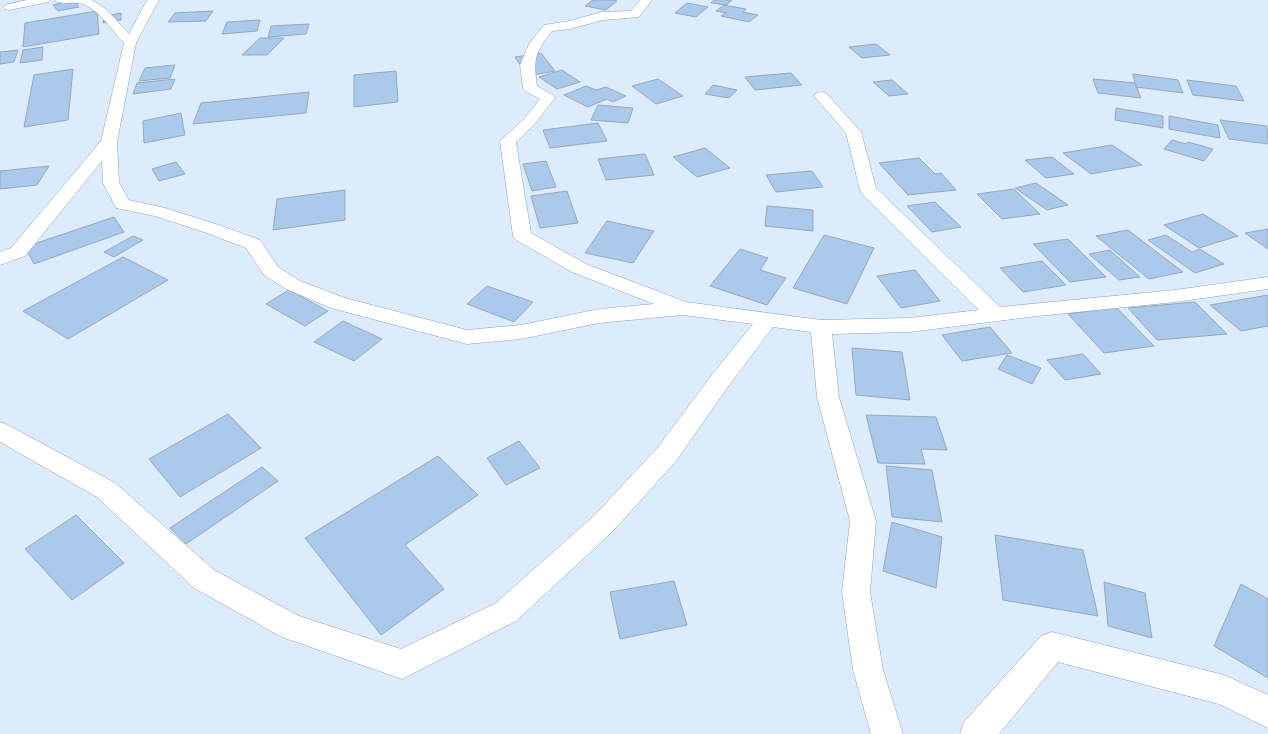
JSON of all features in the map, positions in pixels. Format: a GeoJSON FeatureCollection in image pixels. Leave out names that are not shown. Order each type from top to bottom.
{"type":"FeatureCollection","features":[{"type":"Feature","properties":{"kind":"street"},"geometry":{"type":"LineString","coordinates":[[9,7],[45,0]]}},
{"type":"Feature","properties":{"kind":"street"},"geometry":{"type":"LineString","coordinates":[[61,0],[80,0],[97,8],[109,18],[130,43]]}},
{"type":"Feature","properties":{"kind":"street"},"geometry":{"type":"LineString","coordinates":[[153,0],[130,43],[109,142],[111,183],[122,204],[159,212],[213,229],[253,244],[270,271],[293,285],[338,303],[467,337],[521,332],[599,316],[682,308],[821,326],[909,325],[995,314],[1175,296],[1268,283]]}},
{"type":"Feature","properties":{"kind":"street"},"geometry":{"type":"LineString","coordinates":[[646,0],[635,14],[602,16],[570,25],[548,28],[535,44],[527,65],[530,88],[548,98],[529,122],[508,141],[522,236],[579,268],[682,308]]}},
{"type":"Feature","properties":{"kind":"street"},"geometry":{"type":"LineString","coordinates":[[821,96],[853,132],[868,190],[995,314]]}},
{"type":"Feature","properties":{"kind":"street"},"geometry":{"type":"LineString","coordinates":[[0,259],[18,252],[109,142]]}},
{"type":"Feature","properties":{"kind":"street"},"geometry":{"type":"LineString","coordinates":[[0,431],[106,490],[204,579],[292,627],[402,664],[506,612],[604,523],[667,454],[719,382],[768,319]]}},
{"type":"Feature","properties":{"kind":"street"},"geometry":{"type":"LineString","coordinates":[[821,326],[828,397],[863,521],[856,592],[868,670],[887,734]]}},
{"type":"Feature","properties":{"kind":"street"},"geometry":{"type":"LineString","coordinates":[[976,734],[988,722],[1052,646],[1224,690],[1268,712]]}},
{"type":"Feature","properties":{"kind":"building"},"geometry":{"type":"Polygon","coordinates":[[[74,0],[79,7],[58,11],[53,5],[74,0]]]}},
{"type":"Feature","properties":{"kind":"building"},"geometry":{"type":"Polygon","coordinates":[[[593,0],[617,1],[606,10],[585,6],[593,0]]]}},
{"type":"Feature","properties":{"kind":"building"},"geometry":{"type":"Polygon","coordinates":[[[714,0],[732,0],[726,5],[711,3],[714,0]]]}},
{"type":"Feature","properties":{"kind":"building"},"geometry":{"type":"Polygon","coordinates":[[[687,3],[708,7],[696,17],[675,13],[687,3]]]}},
{"type":"Feature","properties":{"kind":"building"},"geometry":{"type":"Polygon","coordinates":[[[724,5],[746,9],[743,12],[758,15],[749,22],[721,16],[726,13],[716,11],[724,5]]]}},
{"type":"Feature","properties":{"kind":"building"},"geometry":{"type":"Polygon","coordinates":[[[97,11],[99,34],[23,47],[25,23],[97,11]]]}},
{"type":"Feature","properties":{"kind":"building"},"geometry":{"type":"Polygon","coordinates":[[[213,11],[206,21],[168,22],[175,13],[213,11]]]}},
{"type":"Feature","properties":{"kind":"building"},"geometry":{"type":"Polygon","coordinates":[[[121,13],[121,20],[103,23],[105,16],[121,13]]]}},
{"type":"Feature","properties":{"kind":"building"},"geometry":{"type":"Polygon","coordinates":[[[260,20],[257,31],[222,34],[227,22],[260,20]]]}},
{"type":"Feature","properties":{"kind":"building"},"geometry":{"type":"Polygon","coordinates":[[[309,24],[306,34],[268,37],[271,26],[309,24]]]}},
{"type":"Feature","properties":{"kind":"building"},"geometry":{"type":"Polygon","coordinates":[[[260,38],[284,38],[267,55],[242,55],[260,38]]]}},
{"type":"Feature","properties":{"kind":"building"},"geometry":{"type":"Polygon","coordinates":[[[876,44],[890,55],[862,58],[849,47],[876,44]]]}},
{"type":"Feature","properties":{"kind":"building"},"geometry":{"type":"Polygon","coordinates":[[[43,47],[42,60],[20,63],[23,50],[43,47]]]}},
{"type":"Feature","properties":{"kind":"building"},"geometry":{"type":"Polygon","coordinates":[[[18,50],[14,62],[0,64],[0,52],[18,50]]]}},
{"type":"Feature","properties":{"kind":"building"},"geometry":{"type":"Polygon","coordinates":[[[541,53],[555,71],[528,76],[515,57],[541,53]]]}},
{"type":"Feature","properties":{"kind":"building"},"geometry":{"type":"Polygon","coordinates":[[[175,65],[170,78],[139,81],[145,68],[175,65]]]}},
{"type":"Feature","properties":{"kind":"building"},"geometry":{"type":"Polygon","coordinates":[[[73,69],[68,120],[24,127],[34,75],[73,69]]]}},
{"type":"Feature","properties":{"kind":"building"},"geometry":{"type":"Polygon","coordinates":[[[562,70],[580,82],[557,89],[539,77],[562,70]]]}},
{"type":"Feature","properties":{"kind":"building"},"geometry":{"type":"Polygon","coordinates":[[[396,71],[398,102],[354,107],[354,75],[396,71]]]}},
{"type":"Feature","properties":{"kind":"building"},"geometry":{"type":"Polygon","coordinates":[[[791,73],[802,85],[755,90],[745,77],[791,73]]]}},
{"type":"Feature","properties":{"kind":"building"},"geometry":{"type":"Polygon","coordinates":[[[1133,74],[1178,80],[1183,93],[1136,87],[1133,74]]]}},
{"type":"Feature","properties":{"kind":"building"},"geometry":{"type":"Polygon","coordinates":[[[175,79],[171,89],[133,94],[137,83],[175,79]]]}},
{"type":"Feature","properties":{"kind":"building"},"geometry":{"type":"Polygon","coordinates":[[[658,79],[683,96],[656,104],[632,86],[658,79]]]}},
{"type":"Feature","properties":{"kind":"building"},"geometry":{"type":"Polygon","coordinates":[[[1093,79],[1135,83],[1141,98],[1098,93],[1093,79]]]}},
{"type":"Feature","properties":{"kind":"building"},"geometry":{"type":"Polygon","coordinates":[[[892,80],[908,94],[889,96],[873,82],[892,80]]]}},
{"type":"Feature","properties":{"kind":"building"},"geometry":{"type":"Polygon","coordinates":[[[1187,80],[1236,86],[1244,101],[1193,95],[1187,80]]]}},
{"type":"Feature","properties":{"kind":"building"},"geometry":{"type":"Polygon","coordinates":[[[713,85],[737,90],[729,98],[705,94],[713,85]]]}},
{"type":"Feature","properties":{"kind":"building"},"geometry":{"type":"Polygon","coordinates":[[[586,86],[596,90],[606,87],[626,96],[613,102],[607,99],[588,107],[564,95],[586,86]]]}},
{"type":"Feature","properties":{"kind":"building"},"geometry":{"type":"Polygon","coordinates":[[[309,92],[306,113],[193,124],[201,103],[309,92]]]}},
{"type":"Feature","properties":{"kind":"building"},"geometry":{"type":"Polygon","coordinates":[[[598,105],[633,108],[628,123],[591,120],[598,105]]]}},
{"type":"Feature","properties":{"kind":"building"},"geometry":{"type":"Polygon","coordinates":[[[1116,108],[1163,116],[1163,128],[1115,120],[1116,108]]]}},
{"type":"Feature","properties":{"kind":"building"},"geometry":{"type":"Polygon","coordinates":[[[181,113],[185,135],[144,143],[143,121],[181,113]]]}},
{"type":"Feature","properties":{"kind":"building"},"geometry":{"type":"Polygon","coordinates":[[[1169,116],[1218,125],[1220,138],[1169,129],[1169,116]]]}},
{"type":"Feature","properties":{"kind":"building"},"geometry":{"type":"Polygon","coordinates":[[[1220,120],[1267,126],[1268,144],[1229,139],[1220,120]]]}},
{"type":"Feature","properties":{"kind":"building"},"geometry":{"type":"Polygon","coordinates":[[[598,123],[607,141],[550,148],[543,130],[598,123]]]}},
{"type":"Feature","properties":{"kind":"building"},"geometry":{"type":"Polygon","coordinates":[[[1172,140],[1186,144],[1188,142],[1213,149],[1204,161],[1164,149],[1172,140]]]}},
{"type":"Feature","properties":{"kind":"building"},"geometry":{"type":"Polygon","coordinates":[[[1112,145],[1142,165],[1091,174],[1063,153],[1112,145]]]}},
{"type":"Feature","properties":{"kind":"building"},"geometry":{"type":"Polygon","coordinates":[[[705,148],[730,168],[697,177],[673,157],[705,148]]]}},
{"type":"Feature","properties":{"kind":"building"},"geometry":{"type":"Polygon","coordinates":[[[645,154],[654,175],[606,180],[598,159],[645,154]]]}},
{"type":"Feature","properties":{"kind":"building"},"geometry":{"type":"Polygon","coordinates":[[[1052,157],[1074,174],[1046,178],[1025,160],[1052,157]]]}},
{"type":"Feature","properties":{"kind":"building"},"geometry":{"type":"Polygon","coordinates":[[[919,158],[935,174],[941,173],[956,190],[908,195],[879,163],[919,158]]]}},
{"type":"Feature","properties":{"kind":"building"},"geometry":{"type":"Polygon","coordinates":[[[546,161],[556,187],[532,191],[523,164],[546,161]]]}},
{"type":"Feature","properties":{"kind":"building"},"geometry":{"type":"Polygon","coordinates":[[[176,162],[185,174],[159,181],[152,169],[176,162]]]}},
{"type":"Feature","properties":{"kind":"building"},"geometry":{"type":"Polygon","coordinates":[[[49,166],[37,185],[0,189],[0,171],[49,166]]]}},
{"type":"Feature","properties":{"kind":"building"},"geometry":{"type":"Polygon","coordinates":[[[812,171],[823,187],[776,192],[766,175],[812,171]]]}},
{"type":"Feature","properties":{"kind":"building"},"geometry":{"type":"Polygon","coordinates":[[[1036,183],[1068,205],[1047,210],[1015,188],[1036,183]]]}},
{"type":"Feature","properties":{"kind":"building"},"geometry":{"type":"Polygon","coordinates":[[[1014,189],[1040,214],[1002,219],[977,194],[1014,189]]]}},
{"type":"Feature","properties":{"kind":"building"},"geometry":{"type":"Polygon","coordinates":[[[345,190],[345,220],[273,230],[277,199],[345,190]]]}},
{"type":"Feature","properties":{"kind":"building"},"geometry":{"type":"Polygon","coordinates":[[[567,191],[578,223],[540,228],[531,196],[567,191]]]}},
{"type":"Feature","properties":{"kind":"building"},"geometry":{"type":"Polygon","coordinates":[[[935,202],[961,227],[932,232],[907,206],[935,202]]]}},
{"type":"Feature","properties":{"kind":"building"},"geometry":{"type":"Polygon","coordinates":[[[767,206],[813,210],[813,231],[765,226],[767,206]]]}},
{"type":"Feature","properties":{"kind":"building"},"geometry":{"type":"Polygon","coordinates":[[[1203,214],[1238,236],[1199,248],[1164,225],[1203,214]]]}},
{"type":"Feature","properties":{"kind":"building"},"geometry":{"type":"Polygon","coordinates":[[[114,217],[124,232],[34,264],[25,247],[114,217]]]}},
{"type":"Feature","properties":{"kind":"building"},"geometry":{"type":"Polygon","coordinates":[[[607,221],[654,231],[633,263],[585,253],[607,221]]]}},
{"type":"Feature","properties":{"kind":"building"},"geometry":{"type":"Polygon","coordinates":[[[1268,229],[1268,249],[1245,233],[1268,229]]]}},
{"type":"Feature","properties":{"kind":"building"},"geometry":{"type":"Polygon","coordinates":[[[1128,230],[1183,272],[1149,279],[1096,236],[1128,230]]]}},
{"type":"Feature","properties":{"kind":"building"},"geometry":{"type":"Polygon","coordinates":[[[824,235],[874,248],[847,304],[793,288],[824,235]]]}},
{"type":"Feature","properties":{"kind":"building"},"geometry":{"type":"Polygon","coordinates":[[[1166,235],[1192,252],[1200,249],[1224,264],[1195,273],[1148,240],[1166,235]]]}},
{"type":"Feature","properties":{"kind":"building"},"geometry":{"type":"Polygon","coordinates":[[[133,236],[143,240],[114,257],[104,252],[133,236]]]}},
{"type":"Feature","properties":{"kind":"building"},"geometry":{"type":"Polygon","coordinates":[[[1068,239],[1106,277],[1070,282],[1033,244],[1068,239]]]}},
{"type":"Feature","properties":{"kind":"building"},"geometry":{"type":"Polygon","coordinates":[[[740,249],[768,258],[760,270],[786,278],[767,305],[710,286],[740,249]]]}},
{"type":"Feature","properties":{"kind":"building"},"geometry":{"type":"Polygon","coordinates":[[[1110,250],[1140,277],[1119,280],[1089,254],[1110,250]]]}},
{"type":"Feature","properties":{"kind":"building"},"geometry":{"type":"Polygon","coordinates":[[[123,257],[168,280],[68,339],[23,311],[123,257]]]}},
{"type":"Feature","properties":{"kind":"building"},"geometry":{"type":"Polygon","coordinates":[[[1042,261],[1066,285],[1023,292],[1000,268],[1042,261]]]}},
{"type":"Feature","properties":{"kind":"building"},"geometry":{"type":"Polygon","coordinates":[[[915,270],[940,301],[901,308],[877,276],[915,270]]]}},
{"type":"Feature","properties":{"kind":"building"},"geometry":{"type":"Polygon","coordinates":[[[487,286],[533,302],[514,322],[467,304],[487,286]]]}},
{"type":"Feature","properties":{"kind":"building"},"geometry":{"type":"Polygon","coordinates":[[[289,290],[328,311],[305,326],[266,304],[289,290]]]}},
{"type":"Feature","properties":{"kind":"building"},"geometry":{"type":"Polygon","coordinates":[[[1268,295],[1268,326],[1241,331],[1210,305],[1268,295]]]}},
{"type":"Feature","properties":{"kind":"building"},"geometry":{"type":"Polygon","coordinates":[[[1195,302],[1227,334],[1157,340],[1128,308],[1195,302]]]}},
{"type":"Feature","properties":{"kind":"building"},"geometry":{"type":"Polygon","coordinates":[[[1116,307],[1154,346],[1104,353],[1068,314],[1116,307]]]}},
{"type":"Feature","properties":{"kind":"building"},"geometry":{"type":"Polygon","coordinates":[[[343,321],[382,339],[354,361],[314,342],[343,321]]]}},
{"type":"Feature","properties":{"kind":"building"},"geometry":{"type":"Polygon","coordinates":[[[990,327],[1012,353],[962,361],[942,335],[990,327]]]}},
{"type":"Feature","properties":{"kind":"building"},"geometry":{"type":"Polygon","coordinates":[[[852,348],[902,352],[910,400],[856,395],[852,348]]]}},
{"type":"Feature","properties":{"kind":"building"},"geometry":{"type":"Polygon","coordinates":[[[1083,354],[1101,374],[1065,380],[1047,360],[1083,354]]]}},
{"type":"Feature","properties":{"kind":"building"},"geometry":{"type":"Polygon","coordinates":[[[1007,355],[1041,368],[1032,384],[998,369],[1007,355]]]}},
{"type":"Feature","properties":{"kind":"building"},"geometry":{"type":"Polygon","coordinates":[[[228,414],[261,448],[180,497],[149,459],[228,414]]]}},
{"type":"Feature","properties":{"kind":"building"},"geometry":{"type":"Polygon","coordinates":[[[866,415],[936,417],[947,450],[921,449],[925,464],[878,463],[866,415]]]}},
{"type":"Feature","properties":{"kind":"building"},"geometry":{"type":"Polygon","coordinates":[[[519,441],[540,468],[506,485],[487,458],[519,441]]]}},
{"type":"Feature","properties":{"kind":"building"},"geometry":{"type":"Polygon","coordinates":[[[438,456],[478,495],[405,545],[444,589],[381,635],[305,538],[438,456]]]}},
{"type":"Feature","properties":{"kind":"building"},"geometry":{"type":"Polygon","coordinates":[[[886,466],[932,470],[942,522],[892,517],[886,466]]]}},
{"type":"Feature","properties":{"kind":"building"},"geometry":{"type":"Polygon","coordinates":[[[262,467],[278,481],[186,544],[170,528],[262,467]]]}},
{"type":"Feature","properties":{"kind":"building"},"geometry":{"type":"Polygon","coordinates":[[[76,515],[124,563],[72,600],[25,549],[76,515]]]}},
{"type":"Feature","properties":{"kind":"building"},"geometry":{"type":"Polygon","coordinates":[[[892,522],[942,537],[936,588],[883,571],[892,522]]]}},
{"type":"Feature","properties":{"kind":"building"},"geometry":{"type":"Polygon","coordinates":[[[995,535],[1083,550],[1098,616],[1003,600],[995,535]]]}},
{"type":"Feature","properties":{"kind":"building"},"geometry":{"type":"Polygon","coordinates":[[[674,581],[687,625],[620,639],[610,592],[674,581]]]}},
{"type":"Feature","properties":{"kind":"building"},"geometry":{"type":"Polygon","coordinates":[[[1104,582],[1145,593],[1152,638],[1108,626],[1104,582]]]}},
{"type":"Feature","properties":{"kind":"building"},"geometry":{"type":"Polygon","coordinates":[[[1241,584],[1268,599],[1268,678],[1214,646],[1241,584]]]}}]}
